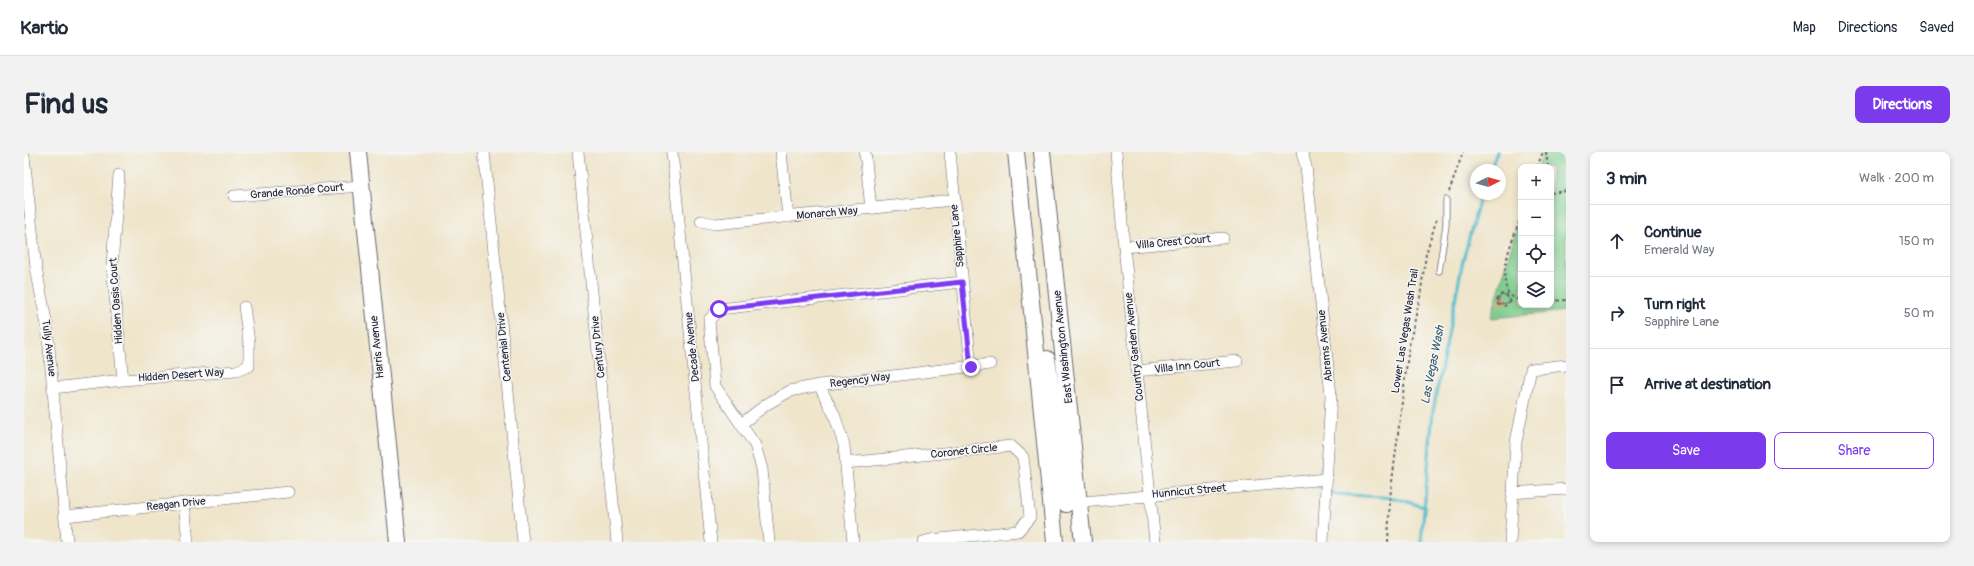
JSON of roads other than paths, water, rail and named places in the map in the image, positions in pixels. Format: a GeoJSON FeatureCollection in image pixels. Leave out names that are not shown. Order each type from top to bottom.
{"type":"FeatureCollection","features":[{"type":"Feature","properties":{"kind":"main road","name":"Harris Avenue"},"geometry":{"type":"LineString","coordinates":[[358,152],[398,542]]}},
{"type":"Feature","properties":{"kind":"main road","name":"East Washington Avenue"},"geometry":{"type":"LineString","coordinates":[[1016,152],[1028,269],[1066,504],[1083,542]]}},
{"type":"Feature","properties":{"kind":"main road"},"geometry":{"type":"LineString","coordinates":[[1036,152],[1044,172]]}},
{"type":"Feature","properties":{"kind":"main road","name":"East Washington Avenue"},"geometry":{"type":"LineString","coordinates":[[1042,152],[1066,504],[1055,542]]}},
{"type":"Feature","properties":{"kind":"street","name":"Centenial Drive"},"geometry":{"type":"LineString","coordinates":[[484,152],[523,542]]}},
{"type":"Feature","properties":{"kind":"street","name":"Century Drive"},"geometry":{"type":"LineString","coordinates":[[578,152],[617,542]]}},
{"type":"Feature","properties":{"kind":"street","name":"Decade Avenue"},"geometry":{"type":"LineString","coordinates":[[672,152],[711,542]]}},
{"type":"Feature","properties":{"kind":"street"},"geometry":{"type":"LineString","coordinates":[[781,152],[788,217]]}},
{"type":"Feature","properties":{"kind":"street"},"geometry":{"type":"LineString","coordinates":[[865,152],[871,209]]}},
{"type":"Feature","properties":{"kind":"street","name":"Sapphire Lane"},"geometry":{"type":"LineString","coordinates":[[950,152],[953,200],[971,367]]}},
{"type":"Feature","properties":{"kind":"street","name":"Country Garden Avenue"},"geometry":{"type":"LineString","coordinates":[[1116,152],[1136,371],[1155,542]]}},
{"type":"Feature","properties":{"kind":"street","name":"Abrams Avenue"},"geometry":{"type":"LineString","coordinates":[[1302,152],[1306,167],[1330,395],[1323,542]]}},
{"type":"Feature","properties":{"kind":"street","name":"Tully Avenue"},"geometry":{"type":"LineString","coordinates":[[24,156],[36,268],[47,326],[54,388],[67,542]]}},
{"type":"Feature","properties":{"kind":"street","name":"Hidden Oasis Court"},"geometry":{"type":"LineString","coordinates":[[119,175],[112,265],[123,380]]}},
{"type":"Feature","properties":{"kind":"street","name":"Grande Ronde Court"},"geometry":{"type":"LineString","coordinates":[[234,196],[361,186]]}},
{"type":"Feature","properties":{"kind":"street","name":"Monarch Way"},"geometry":{"type":"LineString","coordinates":[[701,220],[715,224],[953,200]]}},
{"type":"Feature","properties":{"kind":"street","name":"Villa Crest Court"},"geometry":{"type":"LineString","coordinates":[[1124,247],[1223,238]]}},
{"type":"Feature","properties":{"kind":"street"},"geometry":{"type":"LineString","coordinates":[[769,542],[762,469],[755,445],[715,386],[709,320],[719,309],[962,282]]}},
{"type":"Feature","properties":{"kind":"street","name":"Hidden Desert Way"},"geometry":{"type":"LineString","coordinates":[[54,388],[123,380],[236,371],[248,366],[250,342],[244,307]]}},
{"type":"Feature","properties":{"kind":"street","name":"Villa Inn Court"},"geometry":{"type":"LineString","coordinates":[[1136,371],[1237,361]]}},
{"type":"Feature","properties":{"kind":"street","name":"Regency Way"},"geometry":{"type":"LineString","coordinates":[[741,424],[767,404],[790,391],[819,385],[990,364]]}},
{"type":"Feature","properties":{"kind":"street"},"geometry":{"type":"LineString","coordinates":[[1510,542],[1516,442],[1531,369],[1566,366]]}},
{"type":"Feature","properties":{"kind":"street"},"geometry":{"type":"LineString","coordinates":[[819,385],[834,414],[844,445],[853,542]]}},
{"type":"Feature","properties":{"kind":"street","name":"Coronet Circle"},"geometry":{"type":"LineString","coordinates":[[846,463],[1011,446],[1023,457],[1030,517],[1018,531],[923,542]]}},
{"type":"Feature","properties":{"kind":"street","name":"Hunnicut Street"},"geometry":{"type":"LineString","coordinates":[[1066,504],[1150,494],[1327,479]]}},
{"type":"Feature","properties":{"kind":"street"},"geometry":{"type":"LineString","coordinates":[[1512,493],[1566,489]]}},
{"type":"Feature","properties":{"kind":"street","name":"Reagan Drive"},"geometry":{"type":"LineString","coordinates":[[65,516],[288,492]]}},
{"type":"Feature","properties":{"kind":"street"},"geometry":{"type":"LineString","coordinates":[[184,503],[188,542]]}},
{"type":"Feature","properties":{"kind":"lane"},"geometry":{"type":"LineString","coordinates":[[1439,271],[1446,225],[1446,200]]}},
{"type":"Feature","properties":{"kind":"waterway","name":"Las Vegas Wash"},"geometry":{"type":"LineString","coordinates":[[1492,164],[1497,152]]}},
{"type":"Feature","properties":{"kind":"waterway","name":"Las Vegas Wash"},"geometry":{"type":"LineString","coordinates":[[1421,542],[1433,411],[1463,260],[1479,200]]}},
{"type":"Feature","properties":{"kind":"waterway"},"geometry":{"type":"LineString","coordinates":[[1317,486],[1324,489]]}},
{"type":"Feature","properties":{"kind":"waterway"},"geometry":{"type":"LineString","coordinates":[[1329,491],[1335,494],[1395,498],[1424,507]]}}]}
